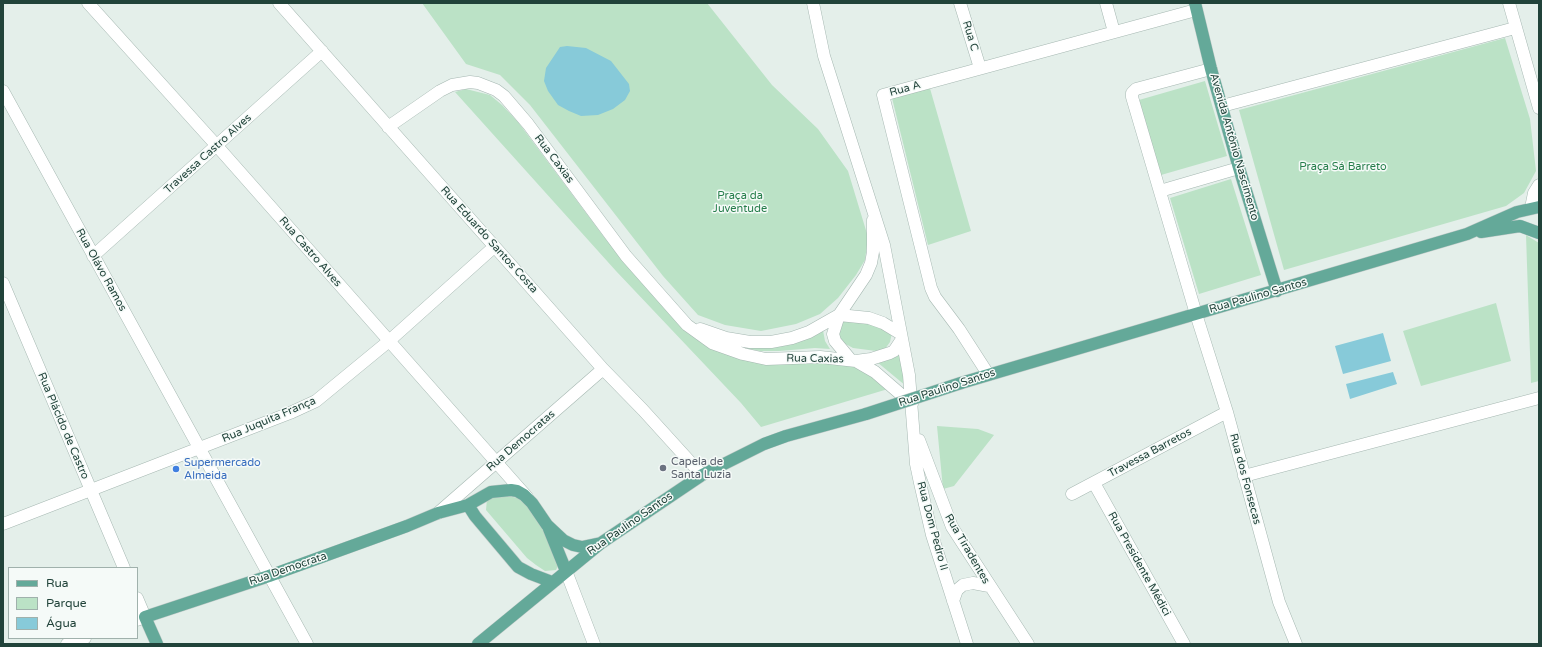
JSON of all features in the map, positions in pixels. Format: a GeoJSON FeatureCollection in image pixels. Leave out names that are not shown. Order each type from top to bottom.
{"type":"FeatureCollection","features":[{"type":"Feature","properties":{"kind":"main road","name":"Avenida Antônio Nascimento"},"geometry":{"type":"LineString","coordinates":[[1196,6],[1211,69],[1239,168],[1277,291]]}},
{"type":"Feature","properties":{"kind":"main road","name":"Rua Paulino Santos"},"geometry":{"type":"LineString","coordinates":[[478,644],[601,543],[702,475],[764,444],[786,436],[866,414],[988,374],[1277,291],[1468,234],[1518,212],[1535,208]]}},
{"type":"Feature","properties":{"kind":"main road"},"geometry":{"type":"LineString","coordinates":[[1535,208],[1532,222],[1538,232]]}},
{"type":"Feature","properties":{"kind":"main road","name":"Rua Paulino Santos"},"geometry":{"type":"LineString","coordinates":[[1468,234],[1520,226],[1538,232]]}},
{"type":"Feature","properties":{"kind":"main road","name":"Rua Democrata"},"geometry":{"type":"LineString","coordinates":[[141,619],[269,576],[407,526],[438,513],[468,504],[491,492],[501,490],[517,491],[524,495],[532,503],[547,525]]}},
{"type":"Feature","properties":{"kind":"main road"},"geometry":{"type":"LineString","coordinates":[[468,504],[475,516],[518,567],[552,582]]}},
{"type":"Feature","properties":{"kind":"main road"},"geometry":{"type":"LineString","coordinates":[[547,525],[563,540],[573,545],[582,546],[601,543]]}},
{"type":"Feature","properties":{"kind":"main road"},"geometry":{"type":"LineString","coordinates":[[547,525],[566,571]]}},
{"type":"Feature","properties":{"kind":"main road"},"geometry":{"type":"LineString","coordinates":[[141,619],[157,644]]}},
{"type":"Feature","properties":{"kind":"street","name":"Rua Castro Alves"},"geometry":{"type":"LineString","coordinates":[[88,3],[217,146],[532,503]]}},
{"type":"Feature","properties":{"kind":"street","name":"Rua Eduardo Santos Costa"},"geometry":{"type":"LineString","coordinates":[[279,3],[603,369],[643,410],[702,475]]}},
{"type":"Feature","properties":{"kind":"street"},"geometry":{"type":"LineString","coordinates":[[813,3],[824,56],[872,207],[873,236],[871,263],[866,275],[839,315],[834,329],[833,338],[838,346],[853,360],[871,359],[894,351],[901,336],[883,323],[869,318],[839,315]]}},
{"type":"Feature","properties":{"kind":"street","name":"Rua C"},"geometry":{"type":"LineString","coordinates":[[960,3],[980,68]]}},
{"type":"Feature","properties":{"kind":"street"},"geometry":{"type":"LineString","coordinates":[[1106,3],[1114,32]]}},
{"type":"Feature","properties":{"kind":"street"},"geometry":{"type":"LineString","coordinates":[[1509,3],[1515,28],[1534,70],[1539,108]]}},
{"type":"Feature","properties":{"kind":"street","name":"Rua A"},"geometry":{"type":"LineString","coordinates":[[988,374],[959,329],[935,297],[931,288],[882,96],[1114,32],[1196,6]]}},
{"type":"Feature","properties":{"kind":"street"},"geometry":{"type":"LineString","coordinates":[[1222,106],[1515,28]]}},
{"type":"Feature","properties":{"kind":"street","name":"Travessa Castro Alves"},"geometry":{"type":"LineString","coordinates":[[93,256],[322,51]]}},
{"type":"Feature","properties":{"kind":"street"},"geometry":{"type":"LineString","coordinates":[[1196,314],[1132,93],[1136,89],[1211,69]]}},
{"type":"Feature","properties":{"kind":"street","name":"Rua Caxias"},"geometry":{"type":"LineString","coordinates":[[388,127],[440,91],[452,85],[470,82],[478,83],[496,90],[512,104],[528,124],[626,256],[687,325],[712,343],[743,354],[766,358],[820,357],[853,360],[875,372],[912,404]]}},
{"type":"Feature","properties":{"kind":"street","name":"Rua Olávo Ramos"},"geometry":{"type":"LineString","coordinates":[[3,91],[306,644]]}},
{"type":"Feature","properties":{"kind":"street"},"geometry":{"type":"LineString","coordinates":[[1160,191],[1239,168]]}},
{"type":"Feature","properties":{"kind":"street"},"geometry":{"type":"LineString","coordinates":[[1535,208],[1537,187]]}},
{"type":"Feature","properties":{"kind":"street","name":"Rua Dom Pedro II"},"geometry":{"type":"LineString","coordinates":[[872,207],[884,244],[909,375],[916,464],[920,483],[932,535],[967,644]]}},
{"type":"Feature","properties":{"kind":"street","name":"Rua Juquita França"},"geometry":{"type":"LineString","coordinates":[[3,524],[290,413],[316,401],[388,341],[494,247]]}},
{"type":"Feature","properties":{"kind":"street","name":"Rua Plácido de Castro"},"geometry":{"type":"LineString","coordinates":[[3,283],[124,567]]}},
{"type":"Feature","properties":{"kind":"street","name":"Rua dos Fonsecas"},"geometry":{"type":"LineString","coordinates":[[1196,314],[1227,412],[1279,602],[1296,644]]}},
{"type":"Feature","properties":{"kind":"street","name":"Rua Caxias"},"geometry":{"type":"LineString","coordinates":[[687,325],[726,338],[750,342],[771,342],[792,338],[809,332],[839,315]]}},
{"type":"Feature","properties":{"kind":"street","name":"Rua Democratas"},"geometry":{"type":"LineString","coordinates":[[438,513],[603,369]]}},
{"type":"Feature","properties":{"kind":"street"},"geometry":{"type":"LineString","coordinates":[[1244,476],[1539,398]]}},
{"type":"Feature","properties":{"kind":"street","name":"Travessa Barretos"},"geometry":{"type":"LineString","coordinates":[[1072,494],[1227,412]]}},
{"type":"Feature","properties":{"kind":"street","name":"Rua Tiradentes"},"geometry":{"type":"LineString","coordinates":[[914,424],[926,460],[952,527],[1028,644]]}},
{"type":"Feature","properties":{"kind":"street","name":"Rua Presidente Médici"},"geometry":{"type":"LineString","coordinates":[[1094,483],[1184,644]]}},
{"type":"Feature","properties":{"kind":"street"},"geometry":{"type":"LineString","coordinates":[[566,571],[594,644]]}},
{"type":"Feature","properties":{"kind":"street"},"geometry":{"type":"LineString","coordinates":[[953,602],[957,590],[963,585],[973,583],[989,586]]}},
{"type":"Feature","properties":{"kind":"street"},"geometry":{"type":"LineString","coordinates":[[138,603],[141,619]]}},
{"type":"Feature","properties":{"kind":"street"},"geometry":{"type":"LineString","coordinates":[[67,644],[82,639]]}},
{"type":"Feature","properties":{"kind":"green space","name":"Praça da Juventude"},"geometry":{"type":"Polygon","coordinates":[[[422,3],[707,3],[772,85],[818,129],[848,171],[868,237],[865,260],[856,275],[838,298],[820,314],[796,324],[761,331],[725,325],[698,315],[663,276],[530,105],[500,75],[466,64],[422,3]]]}},
{"type":"Feature","properties":{"kind":"green space","name":"Praça Sá Barreto"},"geometry":{"type":"Polygon","coordinates":[[[1505,38],[1530,119],[1536,171],[1524,193],[1506,206],[1284,270],[1239,110],[1505,38]]]}},
{"type":"Feature","properties":{"kind":"green space"},"geometry":{"type":"Polygon","coordinates":[[[1205,81],[1227,156],[1161,175],[1139,100],[1205,81]]]}},
{"type":"Feature","properties":{"kind":"green space"},"geometry":{"type":"Polygon","coordinates":[[[929,85],[971,231],[928,245],[892,98],[929,85]]]}},
{"type":"Feature","properties":{"kind":"green space"},"geometry":{"type":"Polygon","coordinates":[[[466,89],[490,95],[502,105],[518,122],[604,237],[648,289],[730,354],[823,359],[862,368],[888,389],[761,427],[741,403],[616,271],[455,92],[466,89]]]}},
{"type":"Feature","properties":{"kind":"green space"},"geometry":{"type":"Polygon","coordinates":[[[1231,179],[1261,275],[1199,294],[1170,198],[1231,179]]]}},
{"type":"Feature","properties":{"kind":"green space"},"geometry":{"type":"Polygon","coordinates":[[[1526,235],[1539,243],[1539,381],[1531,383],[1526,235]]]}},
{"type":"Feature","properties":{"kind":"green space"},"geometry":{"type":"Polygon","coordinates":[[[1496,303],[1511,361],[1421,386],[1403,331],[1496,303]]]}},
{"type":"Feature","properties":{"kind":"green space"},"geometry":{"type":"Polygon","coordinates":[[[845,316],[862,317],[892,333],[890,342],[885,349],[876,351],[853,348],[840,341],[835,332],[845,316]]]}},
{"type":"Feature","properties":{"kind":"green space"},"geometry":{"type":"Polygon","coordinates":[[[822,325],[825,341],[830,349],[815,348],[760,351],[744,348],[721,340],[745,344],[822,325]]]}},
{"type":"Feature","properties":{"kind":"green space"},"geometry":{"type":"Polygon","coordinates":[[[899,350],[906,386],[877,362],[889,359],[899,350]]]}},
{"type":"Feature","properties":{"kind":"green space"},"geometry":{"type":"Polygon","coordinates":[[[937,426],[978,429],[994,435],[954,486],[943,489],[937,426]]]}},
{"type":"Feature","properties":{"kind":"green space"},"geometry":{"type":"Polygon","coordinates":[[[502,495],[518,498],[531,509],[543,526],[560,562],[556,570],[545,571],[527,558],[486,510],[487,499],[502,495]]]}},
{"type":"Feature","properties":{"kind":"water"},"geometry":{"type":"Polygon","coordinates":[[[567,46],[586,48],[611,61],[629,84],[630,91],[625,100],[613,109],[598,115],[581,116],[558,105],[548,91],[544,81],[546,68],[560,47],[567,46]]]}},
{"type":"Feature","properties":{"kind":"water"},"geometry":{"type":"Polygon","coordinates":[[[1383,333],[1391,361],[1343,374],[1335,346],[1383,333]]]}},
{"type":"Feature","properties":{"kind":"water"},"geometry":{"type":"Polygon","coordinates":[[[1393,372],[1397,384],[1350,399],[1346,384],[1393,372]]]}},
{"type":"Feature","properties":{"kind":"place","name":"Capela de Santa Luzia"},"geometry":{"type":"Point","coordinates":[663,468]}},
{"type":"Feature","properties":{"kind":"place","name":"Supermercado Almeida"},"geometry":{"type":"Point","coordinates":[176,469]}}]}
